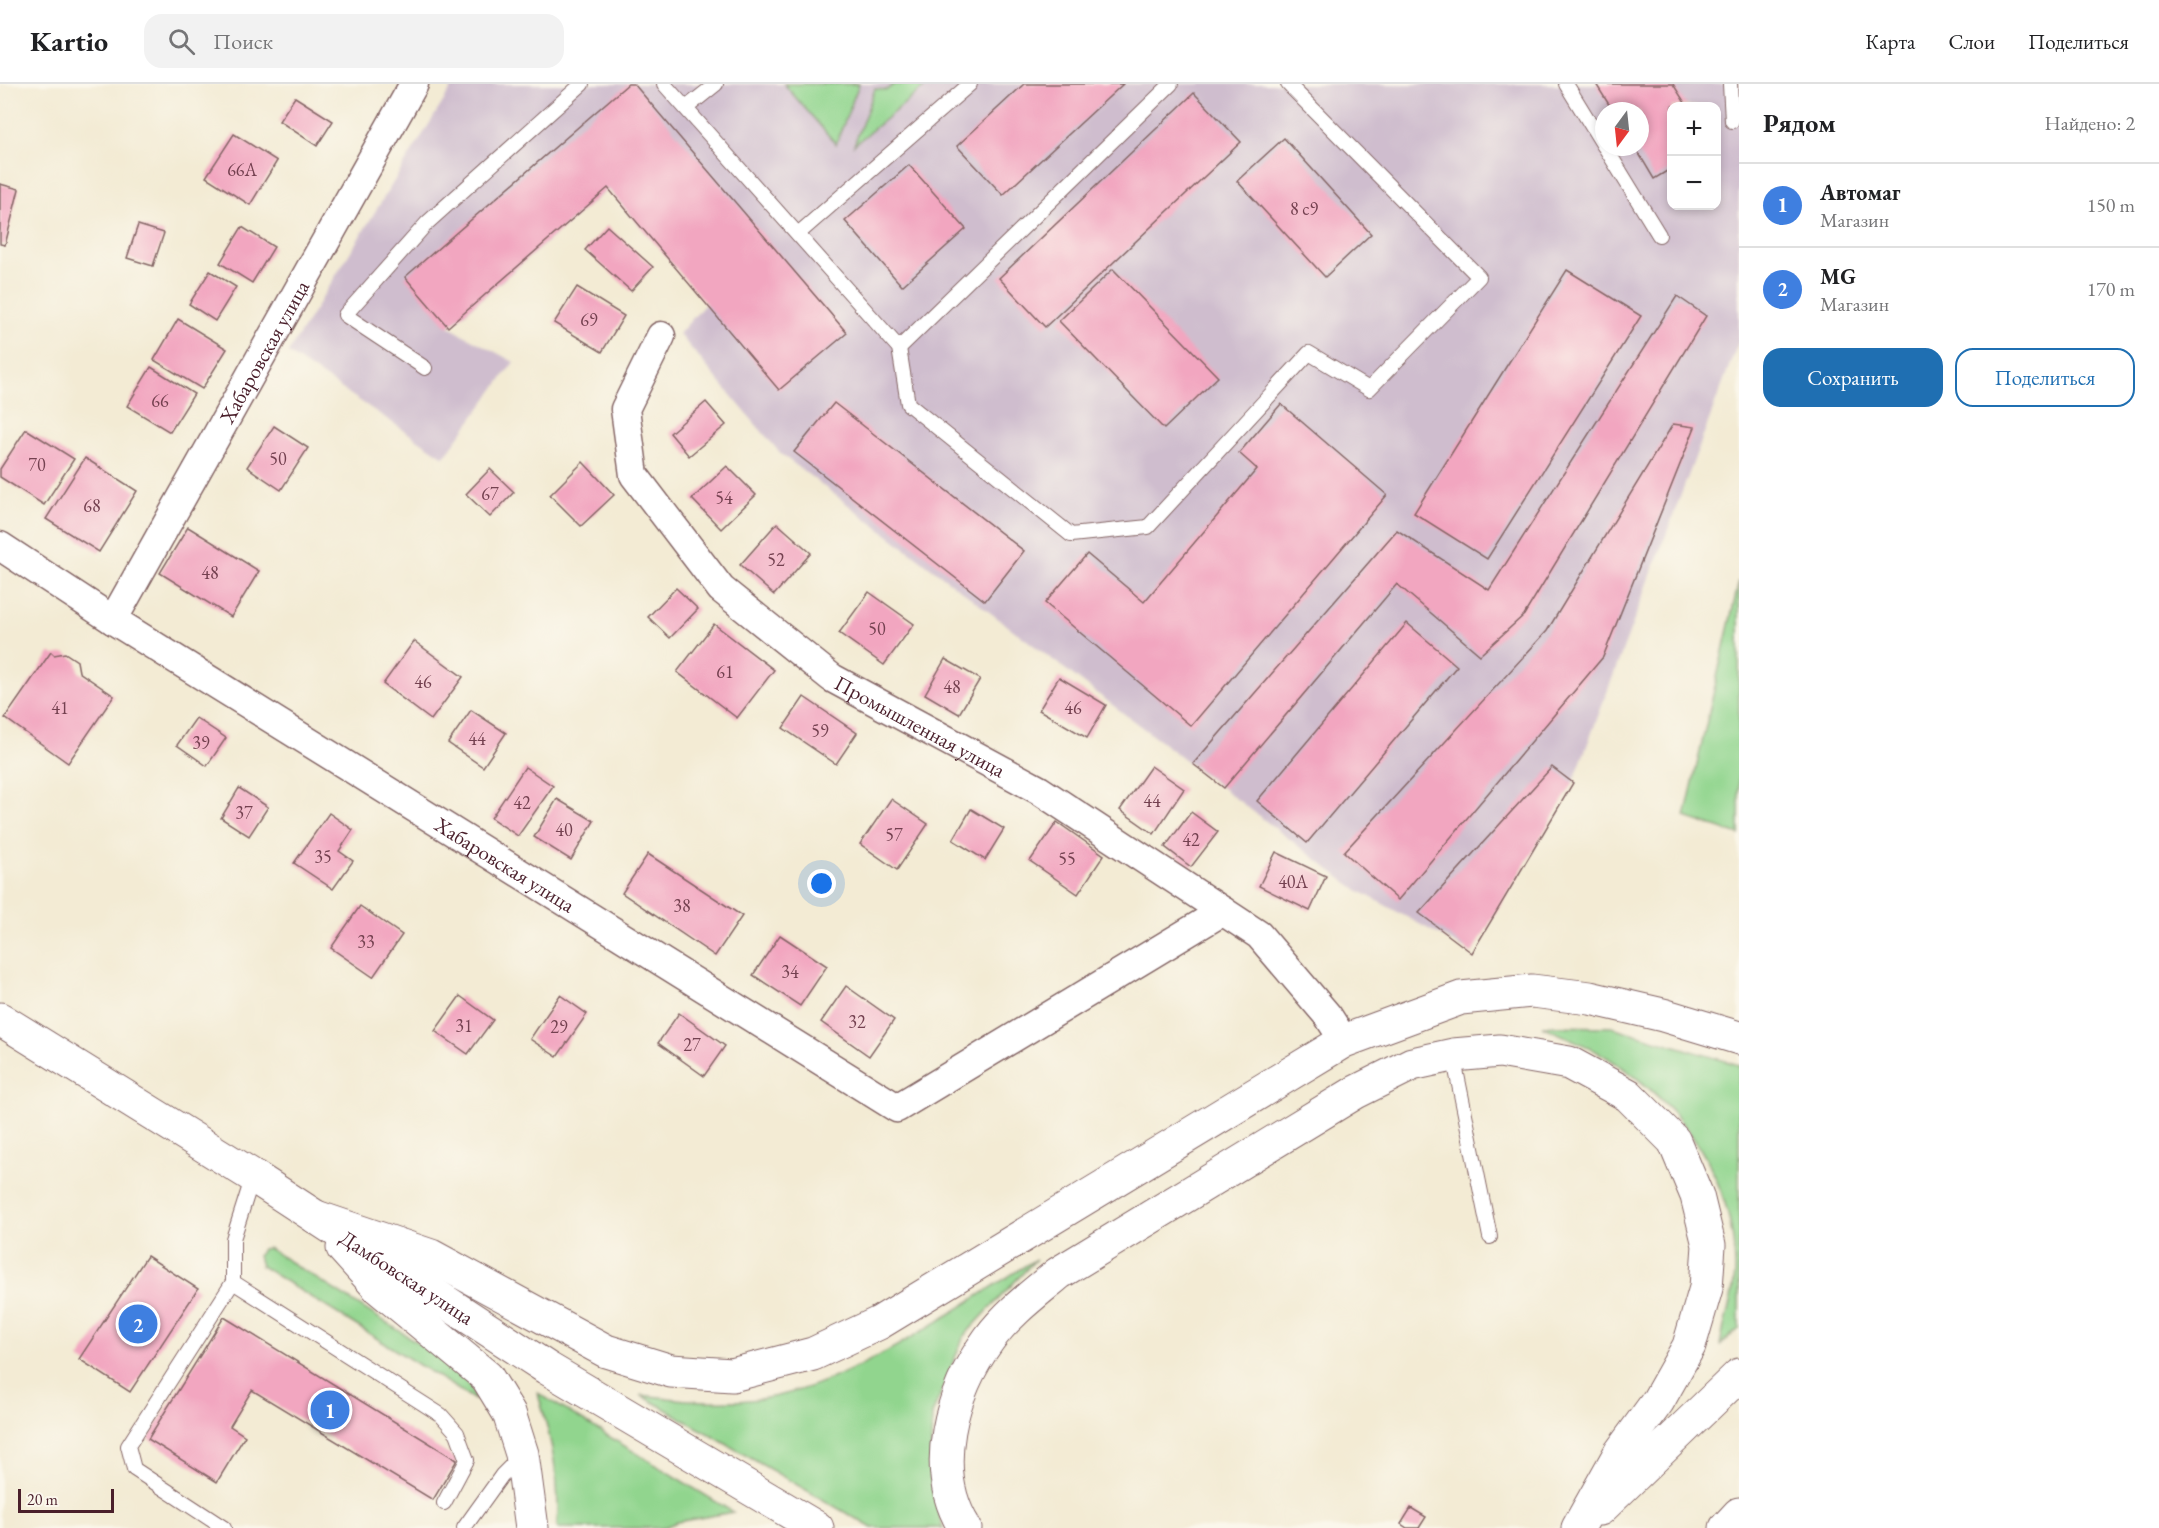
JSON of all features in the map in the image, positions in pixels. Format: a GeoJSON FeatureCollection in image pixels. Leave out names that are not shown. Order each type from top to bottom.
{"type":"FeatureCollection","features":[{"type":"Feature","properties":{"kind":"main road"},"geometry":{"type":"LineString","coordinates":[[316,1217],[431,1256],[606,1352],[671,1371],[732,1374],[813,1354],[879,1323],[1344,1041],[1461,998],[1532,991],[1590,999],[1663,1015],[1739,1038]]}},
{"type":"Feature","properties":{"kind":"main road","name":"Дамбовская улица"},"geometry":{"type":"LineString","coordinates":[[0,1019],[253,1176],[547,1368],[817,1528]]}},
{"type":"Feature","properties":{"kind":"main road"},"geometry":{"type":"LineString","coordinates":[[965,1528],[947,1480],[947,1435],[963,1384],[989,1339],[1024,1302],[1059,1273],[1356,1092],[1412,1064],[1453,1055],[1500,1051],[1569,1063],[1628,1095],[1674,1141],[1697,1196],[1709,1245],[1706,1288],[1689,1346],[1658,1401],[1620,1453],[1580,1528]]}},
{"type":"Feature","properties":{"kind":"main road"},"geometry":{"type":"LineString","coordinates":[[316,1217],[379,1288],[487,1377],[509,1413],[522,1454],[532,1528]]}},
{"type":"Feature","properties":{"kind":"main road"},"geometry":{"type":"LineString","coordinates":[[1580,1528],[1739,1375]]}},
{"type":"Feature","properties":{"kind":"main road"},"geometry":{"type":"LineString","coordinates":[[1726,1528],[1739,1514]]}},
{"type":"Feature","properties":{"kind":"street","name":"Хабаровская улица"},"geometry":{"type":"LineString","coordinates":[[113,620],[414,84]]}},
{"type":"Feature","properties":{"kind":"street","name":"Промышленная улица"},"geometry":{"type":"LineString","coordinates":[[661,336],[625,409],[634,475],[721,589],[832,678],[1040,790],[1259,935],[1328,1016],[1344,1041]]}},
{"type":"Feature","properties":{"kind":"street","name":"Хабаровская улица"},"geometry":{"type":"LineString","coordinates":[[0,546],[113,620],[897,1108],[1223,911]]}},
{"type":"Feature","properties":{"kind":"lane"},"geometry":{"type":"LineString","coordinates":[[425,368],[345,315],[427,223],[582,84]]}},
{"type":"Feature","properties":{"kind":"lane"},"geometry":{"type":"LineString","coordinates":[[664,84],[899,348],[908,404],[1071,535],[1148,527],[1309,354],[1370,389],[1479,276],[1288,84]]}},
{"type":"Feature","properties":{"kind":"lane"},"geometry":{"type":"LineString","coordinates":[[686,108],[716,84]]}},
{"type":"Feature","properties":{"kind":"lane"},"geometry":{"type":"LineString","coordinates":[[798,234],[970,84]]}},
{"type":"Feature","properties":{"kind":"lane"},"geometry":{"type":"LineString","coordinates":[[899,348],[1171,84]]}},
{"type":"Feature","properties":{"kind":"lane"},"geometry":{"type":"LineString","coordinates":[[1566,84],[1595,132]]}},
{"type":"Feature","properties":{"kind":"lane"},"geometry":{"type":"LineString","coordinates":[[1730,84],[1732,121]]}},
{"type":"Feature","properties":{"kind":"lane"},"geometry":{"type":"LineString","coordinates":[[1610,156],[1659,236]]}},
{"type":"Feature","properties":{"kind":"lane"},"geometry":{"type":"LineString","coordinates":[[1453,1055],[1490,1237]]}},
{"type":"Feature","properties":{"kind":"lane"},"geometry":{"type":"LineString","coordinates":[[224,1528],[134,1469],[128,1446],[232,1282],[232,1239],[253,1176]]}},
{"type":"Feature","properties":{"kind":"lane"},"geometry":{"type":"LineString","coordinates":[[232,1282],[441,1415],[458,1433],[467,1460],[444,1503]]}},
{"type":"Feature","properties":{"kind":"lane"},"geometry":{"type":"LineString","coordinates":[[464,1528],[502,1475],[522,1454]]}},
{"type":"Feature","properties":{"kind":"shaded area"},"geometry":{"type":"Polygon","coordinates":[[[454,84],[1739,84],[1739,340],[1573,783],[1472,953],[1354,888],[781,454],[679,334],[706,303],[608,189],[449,327],[514,362],[444,457],[288,353],[454,84]]]}},
{"type":"Feature","properties":{"kind":"green space"},"geometry":{"type":"Polygon","coordinates":[[[784,84],[859,84],[836,144],[784,84]]]}},
{"type":"Feature","properties":{"kind":"green space"},"geometry":{"type":"Polygon","coordinates":[[[894,84],[928,84],[854,145],[875,89],[887,90],[894,84]]]}},
{"type":"Feature","properties":{"kind":"green space"},"geometry":{"type":"Polygon","coordinates":[[[1739,581],[1739,835],[1685,817],[1739,581]]]}},
{"type":"Feature","properties":{"kind":"green space"},"geometry":{"type":"Polygon","coordinates":[[[1542,1026],[1612,1027],[1739,1065],[1739,1329],[1720,1345],[1735,1278],[1732,1236],[1725,1204],[1714,1175],[1699,1147],[1681,1121],[1635,1077],[1600,1053],[1542,1026]]]}},
{"type":"Feature","properties":{"kind":"green space"},"geometry":{"type":"Polygon","coordinates":[[[268,1248],[452,1364],[471,1387],[475,1400],[261,1266],[258,1256],[262,1249],[268,1248]]]}},
{"type":"Feature","properties":{"kind":"green space"},"geometry":{"type":"Polygon","coordinates":[[[1036,1259],[964,1336],[932,1415],[930,1477],[943,1528],[872,1528],[641,1395],[685,1400],[730,1401],[760,1399],[795,1392],[831,1379],[867,1362],[938,1321],[1036,1259]]]}},
{"type":"Feature","properties":{"kind":"green space"},"geometry":{"type":"Polygon","coordinates":[[[538,1393],[733,1512],[677,1522],[662,1528],[557,1528],[558,1494],[554,1460],[538,1393]]]}},
{"type":"Feature","properties":{"kind":"building"},"geometry":{"type":"Polygon","coordinates":[[[628,84],[634,84],[847,333],[779,390],[608,188],[448,327],[405,277],[628,84]]]}},
{"type":"Feature","properties":{"kind":"building"},"geometry":{"type":"Polygon","coordinates":[[[1024,84],[1123,84],[1003,195],[957,146],[1024,84]]]}},
{"type":"Feature","properties":{"kind":"building"},"geometry":{"type":"Polygon","coordinates":[[[1596,84],[1673,84],[1684,102],[1667,102],[1667,171],[1654,179],[1640,156],[1649,156],[1649,102],[1607,102],[1596,84]]]}},
{"type":"Feature","properties":{"kind":"building"},"geometry":{"type":"Polygon","coordinates":[[[1194,93],[1241,142],[1045,327],[999,278],[1194,93]]]}},
{"type":"Feature","properties":{"kind":"building"},"geometry":{"type":"Polygon","coordinates":[[[295,97],[333,121],[317,146],[279,121],[295,97]]]}},
{"type":"Feature","properties":{"kind":"building"},"geometry":{"type":"Polygon","coordinates":[[[234,134],[277,161],[250,205],[206,177],[234,134]]]}},
{"type":"Feature","properties":{"kind":"building"},"geometry":{"type":"Polygon","coordinates":[[[1284,138],[1371,234],[1325,277],[1237,181],[1284,138]]]}},
{"type":"Feature","properties":{"kind":"building"},"geometry":{"type":"Polygon","coordinates":[[[909,165],[966,229],[902,286],[845,221],[909,165]]]}},
{"type":"Feature","properties":{"kind":"building"},"geometry":{"type":"Polygon","coordinates":[[[0,184],[19,189],[5,245],[0,244],[0,184]]]}},
{"type":"Feature","properties":{"kind":"building"},"geometry":{"type":"Polygon","coordinates":[[[138,225],[164,233],[153,266],[127,258],[138,225]]]}},
{"type":"Feature","properties":{"kind":"building"},"geometry":{"type":"Polygon","coordinates":[[[607,226],[653,267],[631,291],[585,250],[607,226]]]}},
{"type":"Feature","properties":{"kind":"building"},"geometry":{"type":"Polygon","coordinates":[[[242,227],[274,247],[252,283],[220,263],[242,227]]]}},
{"type":"Feature","properties":{"kind":"building"},"geometry":{"type":"Polygon","coordinates":[[[1113,269],[1218,377],[1164,429],[1059,321],[1113,269]]]}},
{"type":"Feature","properties":{"kind":"building"},"geometry":{"type":"Polygon","coordinates":[[[1567,270],[1641,316],[1487,559],[1414,513],[1567,270]]]}},
{"type":"Feature","properties":{"kind":"building"},"geometry":{"type":"Polygon","coordinates":[[[210,271],[236,287],[215,321],[189,304],[210,271]]]}},
{"type":"Feature","properties":{"kind":"building"},"geometry":{"type":"Polygon","coordinates":[[[577,287],[624,316],[602,352],[554,323],[577,287]]]}},
{"type":"Feature","properties":{"kind":"building"},"geometry":{"type":"Polygon","coordinates":[[[1677,296],[1706,316],[1524,615],[1480,655],[1397,584],[1224,788],[1193,764],[1397,530],[1489,590],[1677,296]]]}},
{"type":"Feature","properties":{"kind":"building"},"geometry":{"type":"Polygon","coordinates":[[[178,319],[227,349],[202,389],[154,360],[178,319]]]}},
{"type":"Feature","properties":{"kind":"building"},"geometry":{"type":"Polygon","coordinates":[[[151,367],[194,394],[170,432],[127,406],[151,367]]]}},
{"type":"Feature","properties":{"kind":"building"},"geometry":{"type":"Polygon","coordinates":[[[706,402],[726,425],[689,456],[670,433],[706,402]]]}},
{"type":"Feature","properties":{"kind":"building"},"geometry":{"type":"Polygon","coordinates":[[[834,403],[1024,551],[985,601],[794,452],[834,403]]]}},
{"type":"Feature","properties":{"kind":"building"},"geometry":{"type":"Polygon","coordinates":[[[1281,404],[1387,495],[1191,726],[1045,603],[1087,554],[1144,602],[1257,469],[1239,453],[1281,404]]]}},
{"type":"Feature","properties":{"kind":"building"},"geometry":{"type":"Polygon","coordinates":[[[1673,424],[1695,427],[1603,657],[1398,900],[1344,852],[1547,631],[1673,424]]]}},
{"type":"Feature","properties":{"kind":"building"},"geometry":{"type":"Polygon","coordinates":[[[274,426],[308,448],[281,490],[247,467],[274,426]]]}},
{"type":"Feature","properties":{"kind":"building"},"geometry":{"type":"Polygon","coordinates":[[[26,429],[74,459],[44,505],[0,477],[0,469],[26,429]]]}},
{"type":"Feature","properties":{"kind":"building"},"geometry":{"type":"Polygon","coordinates":[[[85,458],[137,491],[99,552],[46,519],[85,458]]]}},
{"type":"Feature","properties":{"kind":"building"},"geometry":{"type":"Polygon","coordinates":[[[583,462],[614,495],[581,526],[550,495],[583,462]]]}},
{"type":"Feature","properties":{"kind":"building"},"geometry":{"type":"Polygon","coordinates":[[[727,466],[756,495],[721,529],[692,499],[727,466]]]}},
{"type":"Feature","properties":{"kind":"building"},"geometry":{"type":"Polygon","coordinates":[[[490,469],[514,492],[490,517],[466,494],[490,469]]]}},
{"type":"Feature","properties":{"kind":"building"},"geometry":{"type":"Polygon","coordinates":[[[777,523],[811,553],[774,595],[740,565],[777,523]]]}},
{"type":"Feature","properties":{"kind":"building"},"geometry":{"type":"Polygon","coordinates":[[[188,527],[259,571],[231,617],[160,573],[188,527]]]}},
{"type":"Feature","properties":{"kind":"building"},"geometry":{"type":"Polygon","coordinates":[[[676,588],[698,609],[670,638],[648,617],[676,588]]]}},
{"type":"Feature","properties":{"kind":"building"},"geometry":{"type":"Polygon","coordinates":[[[869,592],[914,624],[884,665],[839,633],[869,592]]]}},
{"type":"Feature","properties":{"kind":"building"},"geometry":{"type":"Polygon","coordinates":[[[1407,623],[1457,666],[1307,843],[1257,801],[1407,623]]]}},
{"type":"Feature","properties":{"kind":"building"},"geometry":{"type":"Polygon","coordinates":[[[714,624],[774,670],[737,718],[677,672],[714,624]]]}},
{"type":"Feature","properties":{"kind":"building"},"geometry":{"type":"Polygon","coordinates":[[[414,641],[463,677],[431,720],[383,684],[414,641]]]}},
{"type":"Feature","properties":{"kind":"building"},"geometry":{"type":"Polygon","coordinates":[[[51,652],[54,655],[65,653],[77,661],[79,672],[114,696],[68,763],[5,718],[51,652]]]}},
{"type":"Feature","properties":{"kind":"building"},"geometry":{"type":"Polygon","coordinates":[[[945,659],[980,679],[959,714],[925,694],[945,659]]]}},
{"type":"Feature","properties":{"kind":"building"},"geometry":{"type":"Polygon","coordinates":[[[1059,677],[1106,705],[1087,738],[1039,710],[1059,677]]]}},
{"type":"Feature","properties":{"kind":"building"},"geometry":{"type":"Polygon","coordinates":[[[804,697],[857,733],[836,764],[783,728],[804,697]]]}},
{"type":"Feature","properties":{"kind":"building"},"geometry":{"type":"Polygon","coordinates":[[[471,710],[506,733],[483,767],[448,743],[471,710]]]}},
{"type":"Feature","properties":{"kind":"building"},"geometry":{"type":"Polygon","coordinates":[[[196,718],[226,738],[207,766],[177,745],[196,718]]]}},
{"type":"Feature","properties":{"kind":"building"},"geometry":{"type":"Polygon","coordinates":[[[1151,766],[1184,789],[1154,834],[1120,810],[1151,766]]]}},
{"type":"Feature","properties":{"kind":"building"},"geometry":{"type":"Polygon","coordinates":[[[525,767],[553,786],[518,836],[491,818],[525,767]]]}},
{"type":"Feature","properties":{"kind":"building"},"geometry":{"type":"Polygon","coordinates":[[[1552,767],[1573,783],[1472,953],[1419,913],[1552,767]]]}},
{"type":"Feature","properties":{"kind":"building"},"geometry":{"type":"Polygon","coordinates":[[[239,788],[268,807],[249,836],[221,818],[239,788]]]}},
{"type":"Feature","properties":{"kind":"building"},"geometry":{"type":"Polygon","coordinates":[[[557,799],[594,821],[571,860],[534,837],[557,799]]]}},
{"type":"Feature","properties":{"kind":"building"},"geometry":{"type":"Polygon","coordinates":[[[891,799],[928,824],[897,870],[860,844],[891,799]]]}},
{"type":"Feature","properties":{"kind":"building"},"geometry":{"type":"Polygon","coordinates":[[[971,809],[1004,829],[985,860],[953,840],[971,809]]]}},
{"type":"Feature","properties":{"kind":"building"},"geometry":{"type":"Polygon","coordinates":[[[1191,812],[1218,832],[1191,867],[1165,847],[1191,812]]]}},
{"type":"Feature","properties":{"kind":"building"},"geometry":{"type":"Polygon","coordinates":[[[329,813],[353,830],[339,851],[353,861],[333,889],[294,863],[329,813]]]}},
{"type":"Feature","properties":{"kind":"building"},"geometry":{"type":"Polygon","coordinates":[[[1057,822],[1104,855],[1078,894],[1030,861],[1057,822]]]}},
{"type":"Feature","properties":{"kind":"building"},"geometry":{"type":"Polygon","coordinates":[[[1276,852],[1326,876],[1310,911],[1259,886],[1276,852]]]}},
{"type":"Feature","properties":{"kind":"building"},"geometry":{"type":"Polygon","coordinates":[[[648,854],[742,916],[715,956],[622,893],[648,854]]]}},
{"type":"Feature","properties":{"kind":"building"},"geometry":{"type":"Polygon","coordinates":[[[360,906],[402,935],[373,977],[331,948],[360,906]]]}},
{"type":"Feature","properties":{"kind":"building"},"geometry":{"type":"Polygon","coordinates":[[[780,935],[827,966],[800,1006],[753,975],[780,935]]]}},
{"type":"Feature","properties":{"kind":"building"},"geometry":{"type":"Polygon","coordinates":[[[846,986],[894,1020],[869,1056],[821,1022],[846,986]]]}},
{"type":"Feature","properties":{"kind":"building"},"geometry":{"type":"Polygon","coordinates":[[[560,995],[587,1014],[557,1057],[530,1039],[560,995]]]}},
{"type":"Feature","properties":{"kind":"building"},"geometry":{"type":"Polygon","coordinates":[[[460,996],[493,1020],[468,1054],[435,1031],[460,996]]]}},
{"type":"Feature","properties":{"kind":"building"},"geometry":{"type":"Polygon","coordinates":[[[679,1013],[725,1046],[704,1076],[658,1043],[679,1013]]]}},
{"type":"Feature","properties":{"kind":"building"},"geometry":{"type":"Polygon","coordinates":[[[147,1256],[198,1289],[130,1392],[79,1359],[147,1256]]]}},
{"type":"Feature","properties":{"kind":"building"},"geometry":{"type":"Polygon","coordinates":[[[224,1317],[457,1460],[433,1500],[252,1390],[230,1426],[245,1436],[217,1482],[148,1439],[224,1317]]]}},
{"type":"Feature","properties":{"kind":"building"},"geometry":{"type":"Polygon","coordinates":[[[1411,1508],[1426,1517],[1419,1528],[1407,1528],[1401,1524],[1411,1508]]]}},
{"type":"Feature","properties":{"kind":"place","name":"MG"},"geometry":{"type":"Point","coordinates":[138,1324]}},
{"type":"Feature","properties":{"kind":"place","name":"Автомаг"},"geometry":{"type":"Point","coordinates":[330,1410]}}]}
